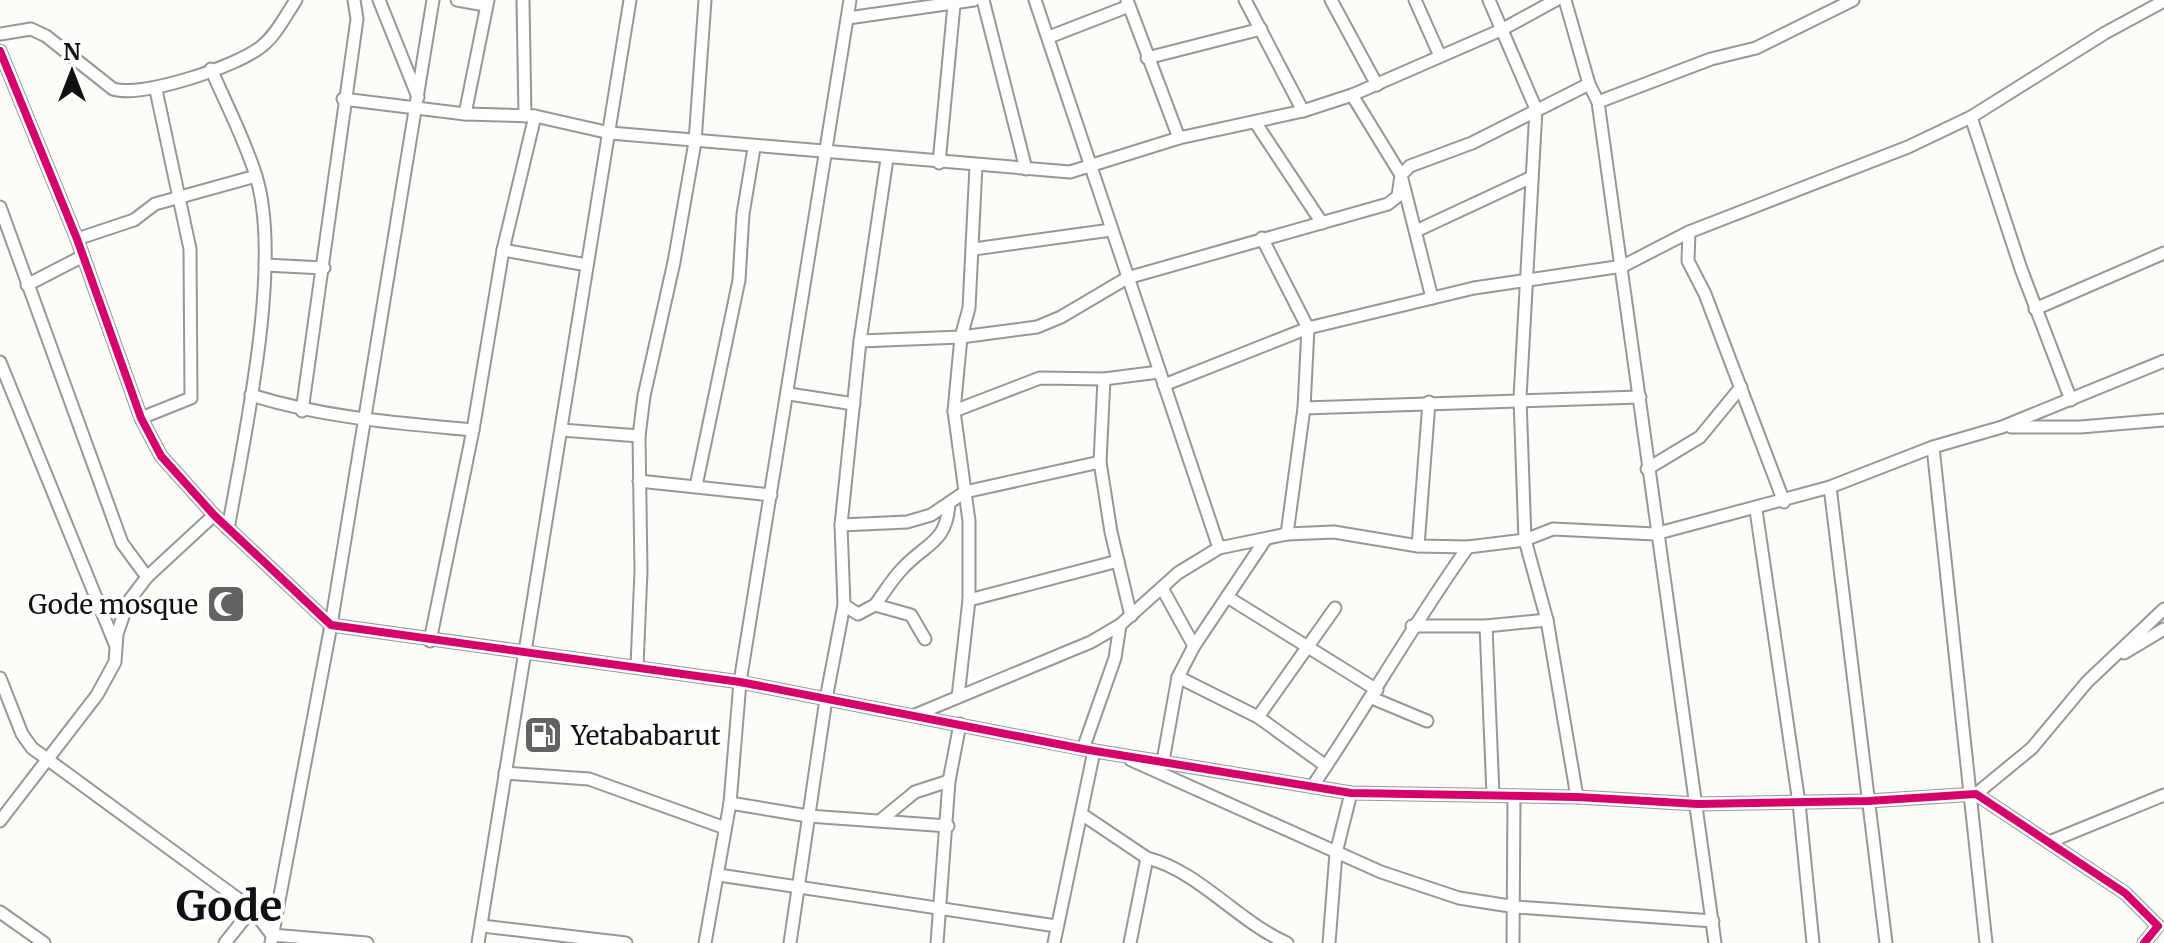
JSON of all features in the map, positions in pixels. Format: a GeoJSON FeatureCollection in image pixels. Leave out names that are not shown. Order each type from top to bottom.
{"type":"FeatureCollection","features":[{"type":"Feature","properties":{"kind":"street"},"geometry":{"type":"LineString","coordinates":[[0,34],[31,29],[46,36],[113,89],[126,93],[156,90],[263,45],[296,0]]}},
{"type":"Feature","properties":{"kind":"street"},"geometry":{"type":"LineString","coordinates":[[302,411],[324,268],[343,99],[357,19],[354,0]]}},
{"type":"Feature","properties":{"kind":"street"},"geometry":{"type":"LineString","coordinates":[[379,0],[417,104]]}},
{"type":"Feature","properties":{"kind":"street"},"geometry":{"type":"LineString","coordinates":[[272,939],[331,625],[433,0]]}},
{"type":"Feature","properties":{"kind":"street"},"geometry":{"type":"LineString","coordinates":[[457,0],[487,3],[465,114]]}},
{"type":"Feature","properties":{"kind":"street"},"geometry":{"type":"LineString","coordinates":[[430,641],[473,430],[503,250],[530,116],[523,0]]}},
{"type":"Feature","properties":{"kind":"street"},"geometry":{"type":"LineString","coordinates":[[478,943],[630,0]]}},
{"type":"Feature","properties":{"kind":"street"},"geometry":{"type":"LineString","coordinates":[[637,666],[641,571],[639,436],[648,370],[674,262],[695,142],[705,0]]}},
{"type":"Feature","properties":{"kind":"street"},"geometry":{"type":"LineString","coordinates":[[705,943],[730,803],[740,682],[789,394],[850,0]]}},
{"type":"Feature","properties":{"kind":"street"},"geometry":{"type":"LineString","coordinates":[[848,18],[974,0]]}},
{"type":"Feature","properties":{"kind":"street"},"geometry":{"type":"LineString","coordinates":[[983,0],[1026,169]]}},
{"type":"Feature","properties":{"kind":"street"},"geometry":{"type":"LineString","coordinates":[[1035,0],[1219,548]]}},
{"type":"Feature","properties":{"kind":"street"},"geometry":{"type":"LineString","coordinates":[[1245,0],[1303,111]]}},
{"type":"Feature","properties":{"kind":"street"},"geometry":{"type":"LineString","coordinates":[[1331,0],[1377,85]]}},
{"type":"Feature","properties":{"kind":"street"},"geometry":{"type":"LineString","coordinates":[[1415,0],[1440,56]]}},
{"type":"Feature","properties":{"kind":"street"},"geometry":{"type":"LineString","coordinates":[[1489,0],[1536,109],[1520,398],[1525,540],[1547,620],[1577,797]]}},
{"type":"Feature","properties":{"kind":"street"},"geometry":{"type":"LineString","coordinates":[[343,99],[417,104],[465,114],[530,116],[610,133],[754,148],[1070,172],[1179,138],[1303,111],[1352,95],[1501,30],[1556,0]]}},
{"type":"Feature","properties":{"kind":"street"},"geometry":{"type":"LineString","coordinates":[[1565,0],[1589,84],[1598,102],[1623,266],[1655,534],[1698,804],[1715,943]]}},
{"type":"Feature","properties":{"kind":"street"},"geometry":{"type":"LineString","coordinates":[[1598,102],[1711,59],[1756,48],[1853,0]]}},
{"type":"Feature","properties":{"kind":"street"},"geometry":{"type":"LineString","coordinates":[[1164,385],[1308,328],[1525,278],[1623,266],[1689,232],[1894,153],[1971,117],[2105,33],[2164,2]]}},
{"type":"Feature","properties":{"kind":"street"},"geometry":{"type":"LineString","coordinates":[[1049,37],[1128,3],[1179,138]]}},
{"type":"Feature","properties":{"kind":"street"},"geometry":{"type":"LineString","coordinates":[[939,163],[954,5]]}},
{"type":"Feature","properties":{"kind":"street"},"geometry":{"type":"LineString","coordinates":[[1147,58],[1261,29]]}},
{"type":"Feature","properties":{"kind":"street"},"geometry":{"type":"LineString","coordinates":[[0,54],[77,239],[141,418],[161,456],[228,529],[331,625],[740,682],[1088,750],[1314,784],[1351,793],[1577,797],[1698,804],[1868,801],[1974,794],[2032,748],[2106,663],[2164,609]]}},
{"type":"Feature","properties":{"kind":"street"},"geometry":{"type":"LineString","coordinates":[[211,69],[256,176],[265,265],[251,395],[228,529]]}},
{"type":"Feature","properties":{"kind":"street"},"geometry":{"type":"LineString","coordinates":[[860,341],[961,337],[1037,327],[1061,317],[1127,278],[1394,200],[1401,175],[1418,162],[1472,143],[1589,84]]}},
{"type":"Feature","properties":{"kind":"street"},"geometry":{"type":"LineString","coordinates":[[141,418],[191,398],[190,249],[156,90]]}},
{"type":"Feature","properties":{"kind":"street"},"geometry":{"type":"LineString","coordinates":[[1352,95],[1401,175],[1432,298]]}},
{"type":"Feature","properties":{"kind":"street"},"geometry":{"type":"LineString","coordinates":[[1971,117],[2035,309],[2071,400]]}},
{"type":"Feature","properties":{"kind":"street"},"geometry":{"type":"LineString","coordinates":[[1255,122],[1322,223]]}},
{"type":"Feature","properties":{"kind":"street"},"geometry":{"type":"LineString","coordinates":[[696,486],[739,280],[743,214],[754,148]]}},
{"type":"Feature","properties":{"kind":"street"},"geometry":{"type":"LineString","coordinates":[[790,943],[826,699],[844,605],[841,525],[860,341],[887,159]]}},
{"type":"Feature","properties":{"kind":"street"},"geometry":{"type":"LineString","coordinates":[[958,697],[969,600],[969,521],[954,411],[961,337],[969,308],[976,166]]}},
{"type":"Feature","properties":{"kind":"street"},"geometry":{"type":"LineString","coordinates":[[77,239],[134,220],[155,204],[256,176]]}},
{"type":"Feature","properties":{"kind":"street"},"geometry":{"type":"LineString","coordinates":[[1416,231],[1532,177]]}},
{"type":"Feature","properties":{"kind":"street"},"geometry":{"type":"LineString","coordinates":[[0,207],[122,543],[147,577]]}},
{"type":"Feature","properties":{"kind":"street"},"geometry":{"type":"LineString","coordinates":[[974,249],[1111,230]]}},
{"type":"Feature","properties":{"kind":"street"},"geometry":{"type":"LineString","coordinates":[[1689,232],[1688,261],[1705,294],[1784,502]]}},
{"type":"Feature","properties":{"kind":"street"},"geometry":{"type":"LineString","coordinates":[[1262,238],[1308,328],[1304,408],[1287,534]]}},
{"type":"Feature","properties":{"kind":"street"},"geometry":{"type":"LineString","coordinates":[[503,250],[587,265]]}},
{"type":"Feature","properties":{"kind":"street"},"geometry":{"type":"LineString","coordinates":[[2035,309],[2164,253]]}},
{"type":"Feature","properties":{"kind":"street"},"geometry":{"type":"LineString","coordinates":[[27,285],[83,256]]}},
{"type":"Feature","properties":{"kind":"street"},"geometry":{"type":"LineString","coordinates":[[265,265],[324,268]]}},
{"type":"Feature","properties":{"kind":"street"},"geometry":{"type":"LineString","coordinates":[[911,716],[1091,642],[1120,625],[1190,564],[1219,548],[1287,534],[1334,532],[1418,546],[1468,547],[1525,540],[1560,529],[1655,534],[1756,510],[1830,487],[1933,447],[2002,427],[2164,361]]}},
{"type":"Feature","properties":{"kind":"street"},"geometry":{"type":"LineString","coordinates":[[0,362],[115,645]]}},
{"type":"Feature","properties":{"kind":"street"},"geometry":{"type":"LineString","coordinates":[[954,411],[1040,378],[1104,379],[1159,372]]}},
{"type":"Feature","properties":{"kind":"street"},"geometry":{"type":"LineString","coordinates":[[1104,379],[1100,462],[1131,616]]}},
{"type":"Feature","properties":{"kind":"street"},"geometry":{"type":"LineString","coordinates":[[1647,469],[1700,437],[1741,387]]}},
{"type":"Feature","properties":{"kind":"street"},"geometry":{"type":"LineString","coordinates":[[789,394],[854,404]]}},
{"type":"Feature","properties":{"kind":"street"},"geometry":{"type":"LineString","coordinates":[[251,395],[302,411],[365,422],[473,430]]}},
{"type":"Feature","properties":{"kind":"street"},"geometry":{"type":"LineString","coordinates":[[1304,408],[1520,398],[1640,397]]}},
{"type":"Feature","properties":{"kind":"street"},"geometry":{"type":"LineString","coordinates":[[1418,546],[1429,402]]}},
{"type":"Feature","properties":{"kind":"street"},"geometry":{"type":"LineString","coordinates":[[2002,427],[2080,427],[2164,420]]}},
{"type":"Feature","properties":{"kind":"street"},"geometry":{"type":"LineString","coordinates":[[562,430],[639,436]]}},
{"type":"Feature","properties":{"kind":"street"},"geometry":{"type":"LineString","coordinates":[[1933,447],[1974,794],[1986,943]]}},
{"type":"Feature","properties":{"kind":"street"},"geometry":{"type":"LineString","coordinates":[[841,525],[907,522],[931,515],[965,492],[1100,462]]}},
{"type":"Feature","properties":{"kind":"street"},"geometry":{"type":"LineString","coordinates":[[639,481],[771,495]]}},
{"type":"Feature","properties":{"kind":"street"},"geometry":{"type":"LineString","coordinates":[[1830,487],[1886,943]]}},
{"type":"Feature","properties":{"kind":"street"},"geometry":{"type":"LineString","coordinates":[[844,605],[858,614],[875,605],[903,567],[937,541],[948,523],[949,503]]}},
{"type":"Feature","properties":{"kind":"street"},"geometry":{"type":"LineString","coordinates":[[1756,510],[1799,803],[1813,943]]}},
{"type":"Feature","properties":{"kind":"street"},"geometry":{"type":"LineString","coordinates":[[0,821],[97,695],[115,662],[115,645],[128,602],[147,577],[214,515]]}},
{"type":"Feature","properties":{"kind":"street"},"geometry":{"type":"LineString","coordinates":[[1163,761],[1178,677],[1194,646],[1265,540]]}},
{"type":"Feature","properties":{"kind":"street"},"geometry":{"type":"LineString","coordinates":[[1314,784],[1374,694],[1412,626],[1468,547]]}},
{"type":"Feature","properties":{"kind":"street"},"geometry":{"type":"LineString","coordinates":[[969,600],[1118,561]]}},
{"type":"Feature","properties":{"kind":"street"},"geometry":{"type":"LineString","coordinates":[[1162,588],[1194,646]]}},
{"type":"Feature","properties":{"kind":"street"},"geometry":{"type":"LineString","coordinates":[[1229,598],[1374,694],[1427,721]]}},
{"type":"Feature","properties":{"kind":"street"},"geometry":{"type":"LineString","coordinates":[[875,605],[911,615],[925,639]]}},
{"type":"Feature","properties":{"kind":"street"},"geometry":{"type":"LineString","coordinates":[[1258,717],[1335,608]]}},
{"type":"Feature","properties":{"kind":"street"},"geometry":{"type":"LineString","coordinates":[[1412,626],[1486,626],[1547,620]]}},
{"type":"Feature","properties":{"kind":"street"},"geometry":{"type":"LineString","coordinates":[[1054,943],[1083,815],[1088,750],[1115,658],[1120,625]]}},
{"type":"Feature","properties":{"kind":"street"},"geometry":{"type":"LineString","coordinates":[[1486,626],[1493,795]]}},
{"type":"Feature","properties":{"kind":"street"},"geometry":{"type":"LineString","coordinates":[[2106,663],[2164,629]]}},
{"type":"Feature","properties":{"kind":"street"},"geometry":{"type":"LineString","coordinates":[[1178,677],[1258,717],[1326,766]]}},
{"type":"Feature","properties":{"kind":"street"},"geometry":{"type":"LineString","coordinates":[[0,678],[22,734],[46,758],[252,909],[272,939]]}},
{"type":"Feature","properties":{"kind":"street"},"geometry":{"type":"LineString","coordinates":[[937,943],[949,781],[960,724]]}},
{"type":"Feature","properties":{"kind":"street"},"geometry":{"type":"LineString","coordinates":[[1115,753],[1336,853],[1459,898],[1516,907],[1713,921]]}},
{"type":"Feature","properties":{"kind":"street"},"geometry":{"type":"LineString","coordinates":[[505,773],[589,779],[725,828]]}},
{"type":"Feature","properties":{"kind":"street"},"geometry":{"type":"LineString","coordinates":[[882,819],[915,792],[949,781]]}},
{"type":"Feature","properties":{"kind":"street"},"geometry":{"type":"LineString","coordinates":[[1329,943],[1336,853],[1351,793]]}},
{"type":"Feature","properties":{"kind":"street"},"geometry":{"type":"LineString","coordinates":[[1974,794],[2125,893],[2161,925],[2144,943]]}},
{"type":"Feature","properties":{"kind":"street"},"geometry":{"type":"LineString","coordinates":[[2049,842],[2164,795]]}},
{"type":"Feature","properties":{"kind":"street"},"geometry":{"type":"LineString","coordinates":[[1513,943],[1516,907],[1514,796]]}},
{"type":"Feature","properties":{"kind":"street"},"geometry":{"type":"LineString","coordinates":[[730,803],[808,816],[948,826]]}},
{"type":"Feature","properties":{"kind":"street"},"geometry":{"type":"LineString","coordinates":[[1083,815],[1147,858],[1169,863],[1260,931],[1287,943]]}},
{"type":"Feature","properties":{"kind":"street"},"geometry":{"type":"LineString","coordinates":[[1130,943],[1147,858]]}},
{"type":"Feature","properties":{"kind":"street"},"geometry":{"type":"LineString","coordinates":[[719,875],[1056,926]]}},
{"type":"Feature","properties":{"kind":"street"},"geometry":{"type":"LineString","coordinates":[[225,943],[252,909]]}},
{"type":"Feature","properties":{"kind":"street"},"geometry":{"type":"LineString","coordinates":[[0,912],[44,943]]}},
{"type":"Feature","properties":{"kind":"street"},"geometry":{"type":"LineString","coordinates":[[482,926],[626,943]]}},
{"type":"Feature","properties":{"kind":"street"},"geometry":{"type":"LineString","coordinates":[[272,939],[367,943]]}},
{"type":"Feature","properties":{"kind":"cycle path"},"geometry":{"type":"LineString","coordinates":[[0,51],[77,239],[141,418],[161,456],[214,515],[331,625],[740,682],[1083,749],[1351,793],[1577,797],[1698,804],[1868,801],[1976,794],[2125,893],[2158,926],[2144,943]]}},
{"type":"Feature","properties":{"kind":"place","name":"Gode mosque"},"geometry":{"type":"Point","coordinates":[226,604]}},
{"type":"Feature","properties":{"kind":"place","name":"Yetababarut"},"geometry":{"type":"Point","coordinates":[543,735]}},
{"type":"Feature","properties":{"kind":"district","name":"Gode"},"geometry":{"type":"Point","coordinates":[229,906]}}]}
